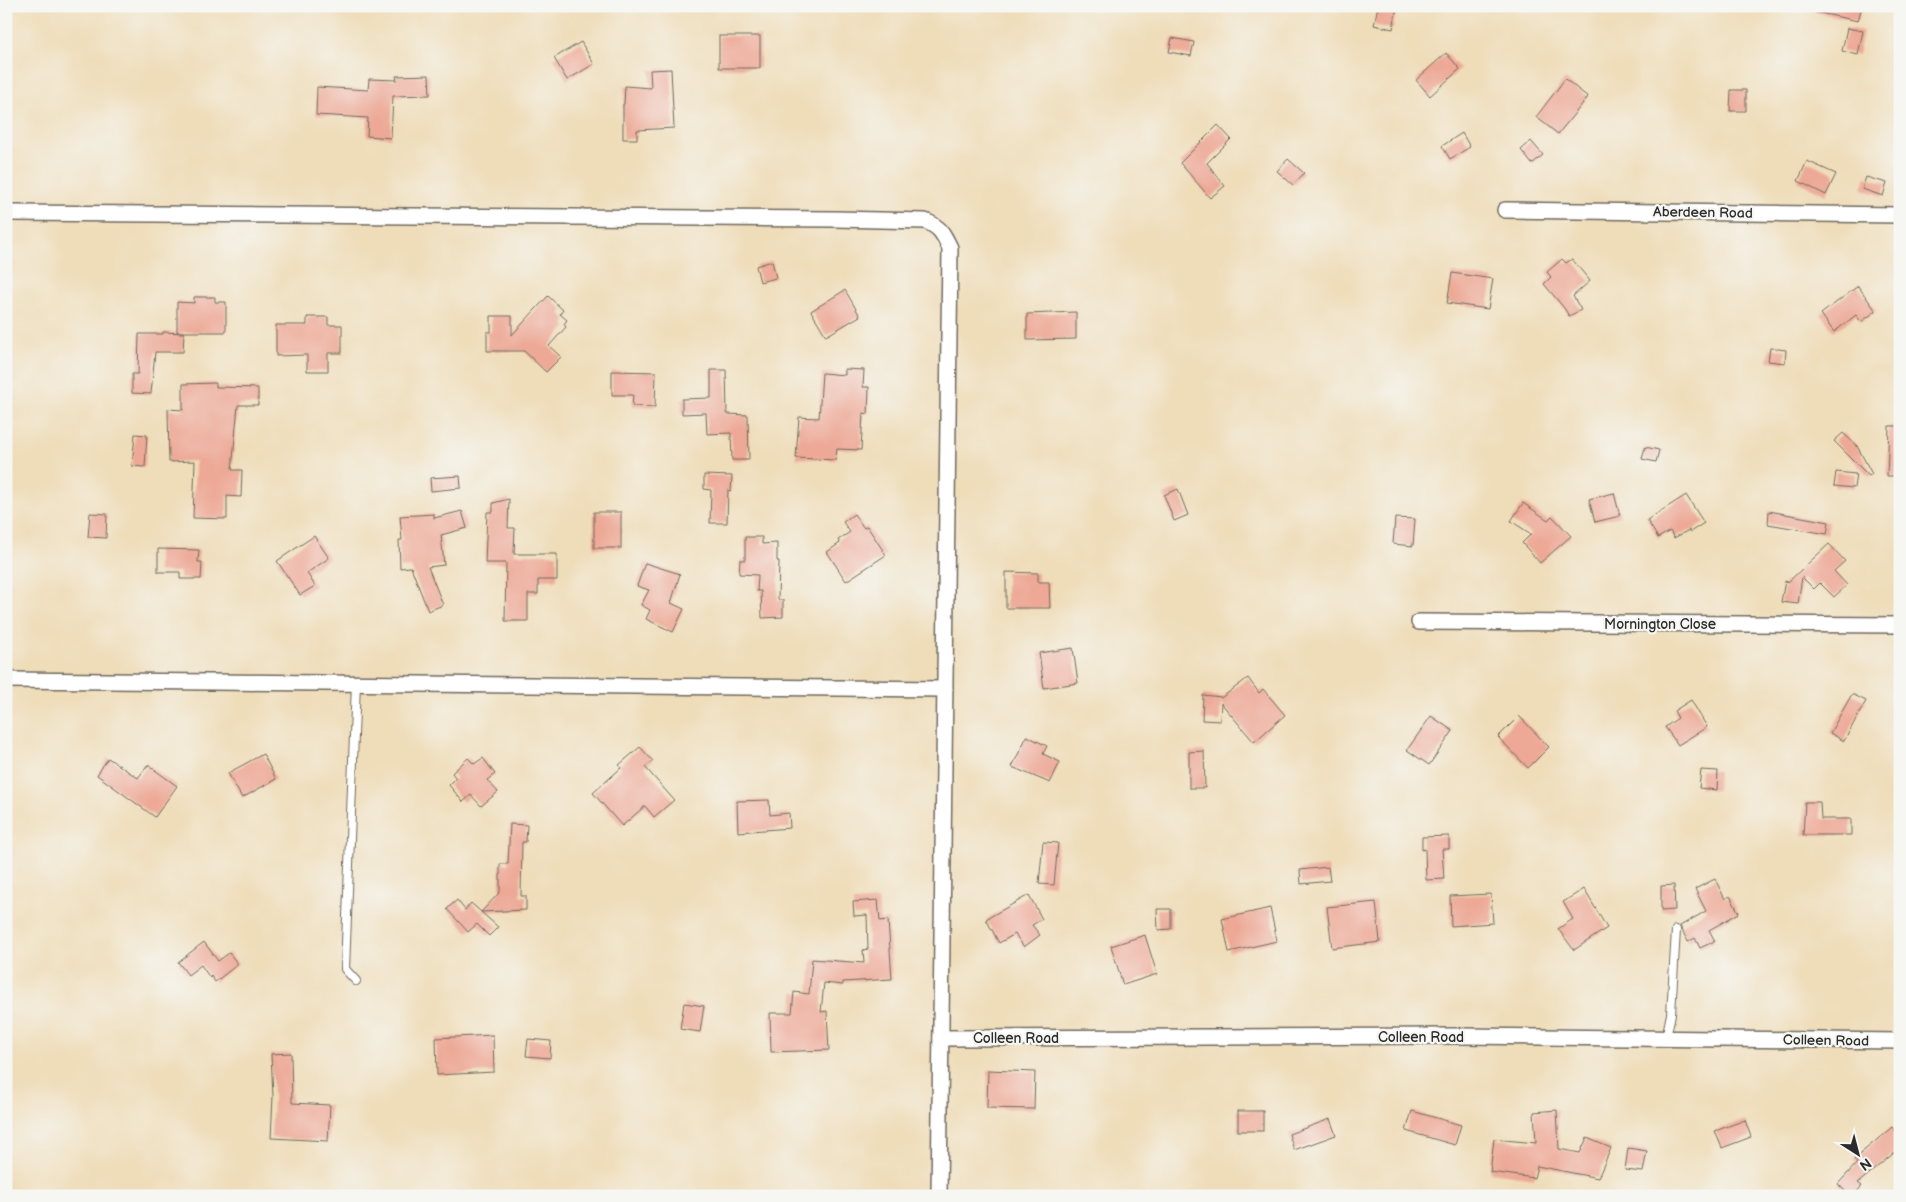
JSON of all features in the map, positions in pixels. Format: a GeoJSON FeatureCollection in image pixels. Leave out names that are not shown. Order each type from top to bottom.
{"type":"FeatureCollection","features":[{"type":"Feature","properties":{"kind":"street","name":"Aberdeen Road"},"geometry":{"type":"LineString","coordinates":[[1506,210],[1900,215]]}},
{"type":"Feature","properties":{"kind":"street"},"geometry":{"type":"LineString","coordinates":[[6,213],[835,219],[925,221],[937,226],[950,248],[939,1196]]}},
{"type":"Feature","properties":{"kind":"street","name":"Mornington Close"},"geometry":{"type":"LineString","coordinates":[[1419,622],[1900,625]]}},
{"type":"Feature","properties":{"kind":"street"},"geometry":{"type":"LineString","coordinates":[[6,680],[945,688]]}},
{"type":"Feature","properties":{"kind":"street","name":"Colleen Road"},"geometry":{"type":"LineString","coordinates":[[941,1038],[1471,1036],[1900,1041]]}},
{"type":"Feature","properties":{"kind":"lane"},"geometry":{"type":"LineString","coordinates":[[356,683],[345,969],[356,980]]}},
{"type":"Feature","properties":{"kind":"lane"},"geometry":{"type":"LineString","coordinates":[[1666,1038],[1670,1014],[1676,930]]}},
{"type":"Feature","properties":{"kind":"building"},"geometry":{"type":"Polygon","coordinates":[[[1378,6],[1397,6],[1393,29],[1374,25],[1378,6]]]}},
{"type":"Feature","properties":{"kind":"building"},"geometry":{"type":"Polygon","coordinates":[[[1816,6],[1862,6],[1858,21],[1815,12],[1816,6]]]}},
{"type":"Feature","properties":{"kind":"building"},"geometry":{"type":"Polygon","coordinates":[[[1847,28],[1863,31],[1858,55],[1842,51],[1847,28]]]}},
{"type":"Feature","properties":{"kind":"building"},"geometry":{"type":"Polygon","coordinates":[[[719,36],[760,36],[760,68],[719,68],[719,36]]]}},
{"type":"Feature","properties":{"kind":"building"},"geometry":{"type":"Polygon","coordinates":[[[1172,38],[1194,42],[1191,56],[1169,52],[1172,38]]]}},
{"type":"Feature","properties":{"kind":"building"},"geometry":{"type":"Polygon","coordinates":[[[581,42],[594,64],[567,80],[554,58],[581,42]]]}},
{"type":"Feature","properties":{"kind":"building"},"geometry":{"type":"Polygon","coordinates":[[[1446,53],[1460,69],[1430,96],[1416,80],[1446,53]]]}},
{"type":"Feature","properties":{"kind":"building"},"geometry":{"type":"Polygon","coordinates":[[[671,69],[674,128],[637,130],[637,139],[623,139],[625,86],[651,88],[650,70],[671,69]]]}},
{"type":"Feature","properties":{"kind":"building"},"geometry":{"type":"Polygon","coordinates":[[[429,75],[430,95],[393,96],[391,138],[367,136],[368,118],[316,115],[317,87],[368,90],[369,79],[397,80],[396,76],[429,75]]]}},
{"type":"Feature","properties":{"kind":"building"},"geometry":{"type":"Polygon","coordinates":[[[1565,79],[1588,97],[1558,134],[1536,117],[1565,79]]]}},
{"type":"Feature","properties":{"kind":"building"},"geometry":{"type":"Polygon","coordinates":[[[1731,90],[1746,90],[1746,111],[1730,111],[1731,90]]]}},
{"type":"Feature","properties":{"kind":"building"},"geometry":{"type":"Polygon","coordinates":[[[1218,125],[1231,139],[1207,163],[1225,186],[1210,198],[1180,163],[1218,125]]]}},
{"type":"Feature","properties":{"kind":"building"},"geometry":{"type":"Polygon","coordinates":[[[1462,133],[1470,147],[1450,159],[1442,146],[1462,133]]]}},
{"type":"Feature","properties":{"kind":"building"},"geometry":{"type":"Polygon","coordinates":[[[1531,141],[1543,155],[1532,164],[1521,150],[1531,141]]]}},
{"type":"Feature","properties":{"kind":"building"},"geometry":{"type":"Polygon","coordinates":[[[1288,159],[1304,173],[1293,185],[1277,171],[1288,159]]]}},
{"type":"Feature","properties":{"kind":"building"},"geometry":{"type":"Polygon","coordinates":[[[1807,161],[1836,174],[1826,195],[1798,181],[1807,161]]]}},
{"type":"Feature","properties":{"kind":"building"},"geometry":{"type":"Polygon","coordinates":[[[1866,177],[1887,183],[1883,196],[1862,189],[1866,177]]]}},
{"type":"Feature","properties":{"kind":"building"},"geometry":{"type":"Polygon","coordinates":[[[1562,259],[1566,263],[1572,259],[1590,281],[1573,296],[1581,310],[1569,316],[1544,284],[1551,277],[1547,272],[1562,259]]]}},
{"type":"Feature","properties":{"kind":"building"},"geometry":{"type":"Polygon","coordinates":[[[772,261],[776,278],[760,282],[756,266],[772,261]]]}},
{"type":"Feature","properties":{"kind":"building"},"geometry":{"type":"Polygon","coordinates":[[[1452,273],[1493,279],[1488,309],[1447,303],[1452,273]]]}},
{"type":"Feature","properties":{"kind":"building"},"geometry":{"type":"Polygon","coordinates":[[[1858,286],[1876,311],[1861,322],[1856,315],[1834,332],[1821,314],[1858,286]]]}},
{"type":"Feature","properties":{"kind":"building"},"geometry":{"type":"Polygon","coordinates":[[[845,290],[860,316],[826,336],[811,311],[845,290]]]}},
{"type":"Feature","properties":{"kind":"building"},"geometry":{"type":"Polygon","coordinates":[[[548,296],[563,310],[560,314],[567,320],[564,324],[566,327],[549,346],[561,357],[546,372],[524,351],[487,351],[487,332],[491,332],[491,316],[512,316],[512,335],[548,296]]]}},
{"type":"Feature","properties":{"kind":"building"},"geometry":{"type":"Polygon","coordinates":[[[194,297],[215,297],[215,302],[226,302],[226,332],[177,332],[177,302],[194,303],[194,297]]]}},
{"type":"Feature","properties":{"kind":"building"},"geometry":{"type":"Polygon","coordinates":[[[1076,312],[1076,339],[1027,340],[1027,314],[1076,312]]]}},
{"type":"Feature","properties":{"kind":"building"},"geometry":{"type":"Polygon","coordinates":[[[307,317],[328,317],[328,325],[342,325],[342,353],[328,353],[328,371],[307,371],[307,355],[276,356],[276,325],[307,325],[307,317]]]}},
{"type":"Feature","properties":{"kind":"building"},"geometry":{"type":"Polygon","coordinates":[[[163,332],[184,333],[183,352],[155,352],[151,394],[132,393],[132,374],[138,374],[139,334],[163,334],[163,332]]]}},
{"type":"Feature","properties":{"kind":"building"},"geometry":{"type":"Polygon","coordinates":[[[1770,348],[1786,350],[1785,363],[1768,361],[1770,348]]]}},
{"type":"Feature","properties":{"kind":"building"},"geometry":{"type":"Polygon","coordinates":[[[845,369],[864,370],[863,387],[869,387],[868,414],[863,413],[861,450],[837,449],[836,460],[796,458],[799,417],[819,418],[822,373],[845,375],[845,369]]]}},
{"type":"Feature","properties":{"kind":"building"},"geometry":{"type":"Polygon","coordinates":[[[711,370],[726,370],[727,414],[748,415],[749,460],[732,460],[731,433],[707,434],[706,413],[682,414],[682,399],[711,398],[711,370]]]}},
{"type":"Feature","properties":{"kind":"building"},"geometry":{"type":"Polygon","coordinates":[[[612,371],[656,372],[655,407],[632,406],[633,395],[612,395],[612,371]]]}},
{"type":"Feature","properties":{"kind":"building"},"geometry":{"type":"Polygon","coordinates":[[[216,383],[216,387],[258,388],[258,405],[238,405],[232,470],[242,470],[241,497],[227,496],[227,519],[193,518],[195,461],[169,462],[168,409],[183,410],[183,384],[216,383]]]}},
{"type":"Feature","properties":{"kind":"building"},"geometry":{"type":"Polygon","coordinates":[[[1889,426],[1900,426],[1900,476],[1887,476],[1889,426]]]}},
{"type":"Feature","properties":{"kind":"building"},"geometry":{"type":"Polygon","coordinates":[[[1843,433],[1857,446],[1872,474],[1869,476],[1834,441],[1843,433]]]}},
{"type":"Feature","properties":{"kind":"building"},"geometry":{"type":"Polygon","coordinates":[[[135,434],[147,435],[145,467],[132,466],[135,434]]]}},
{"type":"Feature","properties":{"kind":"building"},"geometry":{"type":"Polygon","coordinates":[[[1645,447],[1659,450],[1656,462],[1642,459],[1645,447]]]}},
{"type":"Feature","properties":{"kind":"building"},"geometry":{"type":"Polygon","coordinates":[[[1836,472],[1856,474],[1854,488],[1834,486],[1836,472]]]}},
{"type":"Feature","properties":{"kind":"building"},"geometry":{"type":"Polygon","coordinates":[[[704,475],[732,476],[731,491],[728,490],[727,523],[710,523],[711,490],[704,489],[704,475]]]}},
{"type":"Feature","properties":{"kind":"building"},"geometry":{"type":"Polygon","coordinates":[[[460,476],[461,488],[431,491],[430,478],[460,476]]]}},
{"type":"Feature","properties":{"kind":"building"},"geometry":{"type":"Polygon","coordinates":[[[1178,489],[1188,515],[1174,521],[1164,495],[1178,489]]]}},
{"type":"Feature","properties":{"kind":"building"},"geometry":{"type":"Polygon","coordinates":[[[1614,493],[1620,516],[1595,522],[1589,499],[1614,493]]]}},
{"type":"Feature","properties":{"kind":"building"},"geometry":{"type":"Polygon","coordinates":[[[1686,495],[1704,523],[1690,532],[1689,530],[1674,538],[1670,531],[1658,538],[1647,520],[1686,495]]]}},
{"type":"Feature","properties":{"kind":"building"},"geometry":{"type":"Polygon","coordinates":[[[509,499],[508,528],[515,528],[514,554],[557,554],[557,580],[538,580],[538,594],[528,594],[528,621],[505,621],[506,563],[485,563],[487,512],[493,512],[493,503],[509,499]]]}},
{"type":"Feature","properties":{"kind":"building"},"geometry":{"type":"Polygon","coordinates":[[[1523,503],[1548,520],[1552,516],[1571,536],[1540,563],[1522,543],[1531,534],[1511,521],[1523,503]]]}},
{"type":"Feature","properties":{"kind":"building"},"geometry":{"type":"Polygon","coordinates":[[[462,511],[467,528],[441,535],[444,565],[428,567],[443,605],[428,611],[411,567],[400,568],[399,540],[402,540],[400,516],[434,514],[434,518],[462,511]]]}},
{"type":"Feature","properties":{"kind":"building"},"geometry":{"type":"Polygon","coordinates":[[[1769,511],[1829,522],[1827,534],[1768,524],[1769,511]]]}},
{"type":"Feature","properties":{"kind":"building"},"geometry":{"type":"Polygon","coordinates":[[[594,512],[621,512],[621,548],[594,548],[594,512]]]}},
{"type":"Feature","properties":{"kind":"building"},"geometry":{"type":"Polygon","coordinates":[[[90,513],[107,514],[106,538],[88,537],[90,513]]]}},
{"type":"Feature","properties":{"kind":"building"},"geometry":{"type":"Polygon","coordinates":[[[854,514],[864,528],[867,526],[886,555],[846,581],[827,552],[840,543],[838,540],[850,532],[843,522],[854,514]]]}},
{"type":"Feature","properties":{"kind":"building"},"geometry":{"type":"Polygon","coordinates":[[[1395,518],[1415,519],[1413,546],[1393,544],[1395,518]]]}},
{"type":"Feature","properties":{"kind":"building"},"geometry":{"type":"Polygon","coordinates":[[[314,536],[329,558],[307,573],[315,586],[300,595],[277,561],[314,536]]]}},
{"type":"Feature","properties":{"kind":"building"},"geometry":{"type":"Polygon","coordinates":[[[745,537],[762,537],[762,544],[777,543],[777,561],[779,561],[778,600],[783,600],[783,617],[762,618],[761,591],[757,591],[758,575],[739,574],[740,560],[745,560],[745,537]]]}},
{"type":"Feature","properties":{"kind":"building"},"geometry":{"type":"Polygon","coordinates":[[[1829,544],[1845,561],[1834,571],[1847,585],[1834,597],[1820,583],[1814,589],[1802,577],[1798,604],[1781,602],[1785,581],[1788,582],[1829,544]]]}},
{"type":"Feature","properties":{"kind":"building"},"geometry":{"type":"Polygon","coordinates":[[[158,549],[199,550],[198,562],[202,562],[201,579],[180,579],[180,572],[158,572],[158,549]]]}},
{"type":"Feature","properties":{"kind":"building"},"geometry":{"type":"Polygon","coordinates":[[[645,563],[680,574],[671,603],[684,609],[673,632],[646,619],[650,610],[641,605],[649,590],[637,586],[645,563]]]}},
{"type":"Feature","properties":{"kind":"building"},"geometry":{"type":"Polygon","coordinates":[[[1006,572],[1038,573],[1038,582],[1049,582],[1050,608],[1006,608],[1006,572]]]}},
{"type":"Feature","properties":{"kind":"building"},"geometry":{"type":"Polygon","coordinates":[[[1073,648],[1078,683],[1044,688],[1039,653],[1073,648]]]}},
{"type":"Feature","properties":{"kind":"building"},"geometry":{"type":"Polygon","coordinates":[[[1248,678],[1259,693],[1263,689],[1285,715],[1254,742],[1221,703],[1220,721],[1202,720],[1203,695],[1221,698],[1248,678]]]}},
{"type":"Feature","properties":{"kind":"building"},"geometry":{"type":"Polygon","coordinates":[[[1852,694],[1866,701],[1844,741],[1830,733],[1852,694]]]}},
{"type":"Feature","properties":{"kind":"building"},"geometry":{"type":"Polygon","coordinates":[[[1691,700],[1707,727],[1678,745],[1665,727],[1678,718],[1674,711],[1691,700]]]}},
{"type":"Feature","properties":{"kind":"building"},"geometry":{"type":"Polygon","coordinates":[[[1431,716],[1453,731],[1429,765],[1407,750],[1431,716]]]}},
{"type":"Feature","properties":{"kind":"building"},"geometry":{"type":"Polygon","coordinates":[[[1519,716],[1549,747],[1528,768],[1498,737],[1519,716]]]}},
{"type":"Feature","properties":{"kind":"building"},"geometry":{"type":"Polygon","coordinates":[[[1027,736],[1047,746],[1043,754],[1060,762],[1050,783],[1012,767],[1027,736]]]}},
{"type":"Feature","properties":{"kind":"building"},"geometry":{"type":"Polygon","coordinates":[[[640,747],[653,761],[645,767],[674,800],[654,817],[645,806],[622,826],[593,793],[621,768],[619,765],[640,747]]]}},
{"type":"Feature","properties":{"kind":"building"},"geometry":{"type":"Polygon","coordinates":[[[1204,751],[1205,788],[1189,788],[1189,752],[1204,751]]]}},
{"type":"Feature","properties":{"kind":"building"},"geometry":{"type":"Polygon","coordinates":[[[263,754],[276,779],[242,798],[228,773],[263,754]]]}},
{"type":"Feature","properties":{"kind":"building"},"geometry":{"type":"Polygon","coordinates":[[[108,758],[138,778],[148,765],[177,786],[155,817],[97,775],[108,758]]]}},
{"type":"Feature","properties":{"kind":"building"},"geometry":{"type":"Polygon","coordinates":[[[468,758],[474,764],[483,758],[495,774],[487,780],[498,792],[481,806],[471,795],[463,802],[449,785],[456,778],[452,773],[468,758]]]}},
{"type":"Feature","properties":{"kind":"building"},"geometry":{"type":"Polygon","coordinates":[[[1701,770],[1718,771],[1717,790],[1699,788],[1701,770]]]}},
{"type":"Feature","properties":{"kind":"building"},"geometry":{"type":"Polygon","coordinates":[[[769,800],[770,815],[789,813],[790,828],[738,832],[737,801],[769,800]]]}},
{"type":"Feature","properties":{"kind":"building"},"geometry":{"type":"Polygon","coordinates":[[[1805,802],[1820,802],[1821,819],[1851,819],[1851,835],[1803,835],[1805,802]]]}},
{"type":"Feature","properties":{"kind":"building"},"geometry":{"type":"Polygon","coordinates":[[[510,824],[527,825],[526,842],[522,842],[521,896],[526,896],[526,910],[481,912],[500,892],[500,864],[508,864],[510,824]]]}},
{"type":"Feature","properties":{"kind":"building"},"geometry":{"type":"Polygon","coordinates":[[[1449,836],[1449,849],[1442,849],[1444,879],[1426,880],[1425,849],[1422,850],[1422,837],[1449,836]]]}},
{"type":"Feature","properties":{"kind":"building"},"geometry":{"type":"Polygon","coordinates":[[[1043,842],[1058,843],[1054,885],[1039,884],[1043,842]]]}},
{"type":"Feature","properties":{"kind":"building"},"geometry":{"type":"Polygon","coordinates":[[[1328,867],[1330,881],[1301,884],[1300,870],[1328,867]]]}},
{"type":"Feature","properties":{"kind":"building"},"geometry":{"type":"Polygon","coordinates":[[[1715,879],[1725,899],[1730,896],[1739,913],[1709,930],[1715,941],[1700,948],[1695,938],[1688,942],[1680,926],[1706,911],[1695,889],[1715,879]]]}},
{"type":"Feature","properties":{"kind":"building"},"geometry":{"type":"Polygon","coordinates":[[[1674,885],[1675,910],[1661,911],[1661,886],[1674,885]]]}},
{"type":"Feature","properties":{"kind":"building"},"geometry":{"type":"Polygon","coordinates":[[[1584,889],[1607,928],[1574,950],[1558,929],[1573,919],[1563,902],[1584,889]]]}},
{"type":"Feature","properties":{"kind":"building"},"geometry":{"type":"Polygon","coordinates":[[[1491,894],[1493,923],[1451,926],[1450,896],[1491,894]]]}},
{"type":"Feature","properties":{"kind":"building"},"geometry":{"type":"Polygon","coordinates":[[[1029,895],[1042,919],[1032,925],[1040,935],[1024,947],[1015,934],[999,943],[986,919],[1029,895]]]}},
{"type":"Feature","properties":{"kind":"building"},"geometry":{"type":"Polygon","coordinates":[[[457,900],[465,910],[471,903],[498,927],[489,936],[477,924],[468,932],[447,909],[457,900]]]}},
{"type":"Feature","properties":{"kind":"building"},"geometry":{"type":"Polygon","coordinates":[[[878,900],[880,921],[888,920],[892,979],[843,982],[843,985],[824,983],[821,1012],[827,1011],[829,1050],[771,1052],[770,1013],[792,1013],[794,992],[809,994],[812,959],[864,963],[863,950],[868,949],[867,915],[854,916],[853,902],[878,900]]]}},
{"type":"Feature","properties":{"kind":"building"},"geometry":{"type":"Polygon","coordinates":[[[1376,902],[1380,942],[1332,948],[1327,907],[1376,902]]]}},
{"type":"Feature","properties":{"kind":"building"},"geometry":{"type":"Polygon","coordinates":[[[1270,908],[1277,941],[1229,952],[1222,919],[1270,908]]]}},
{"type":"Feature","properties":{"kind":"building"},"geometry":{"type":"Polygon","coordinates":[[[1157,909],[1171,909],[1171,929],[1158,930],[1157,909]]]}},
{"type":"Feature","properties":{"kind":"building"},"geometry":{"type":"Polygon","coordinates":[[[1145,935],[1157,974],[1123,985],[1111,946],[1145,935]]]}},
{"type":"Feature","properties":{"kind":"building"},"geometry":{"type":"Polygon","coordinates":[[[204,942],[218,961],[229,953],[238,964],[215,982],[201,965],[188,975],[178,962],[204,942]]]}},
{"type":"Feature","properties":{"kind":"building"},"geometry":{"type":"Polygon","coordinates":[[[684,1003],[704,1006],[700,1032],[680,1029],[684,1003]]]}},
{"type":"Feature","properties":{"kind":"building"},"geometry":{"type":"Polygon","coordinates":[[[493,1035],[494,1072],[437,1075],[436,1038],[493,1035]]]}},
{"type":"Feature","properties":{"kind":"building"},"geometry":{"type":"Polygon","coordinates":[[[528,1039],[551,1041],[550,1058],[526,1056],[528,1039]]]}},
{"type":"Feature","properties":{"kind":"building"},"geometry":{"type":"Polygon","coordinates":[[[291,1053],[292,1103],[330,1105],[328,1141],[271,1138],[273,1096],[271,1054],[291,1053]]]}},
{"type":"Feature","properties":{"kind":"building"},"geometry":{"type":"Polygon","coordinates":[[[988,1070],[1035,1072],[1034,1109],[987,1108],[988,1070]]]}},
{"type":"Feature","properties":{"kind":"building"},"geometry":{"type":"Polygon","coordinates":[[[1557,1110],[1559,1149],[1580,1153],[1587,1138],[1611,1148],[1598,1178],[1537,1166],[1534,1178],[1490,1172],[1494,1139],[1536,1143],[1534,1112],[1557,1110]]]}},
{"type":"Feature","properties":{"kind":"building"},"geometry":{"type":"Polygon","coordinates":[[[1238,1111],[1263,1111],[1263,1131],[1238,1131],[1238,1111]]]}},
{"type":"Feature","properties":{"kind":"building"},"geometry":{"type":"Polygon","coordinates":[[[1412,1111],[1461,1125],[1455,1145],[1406,1131],[1412,1111]]]}},
{"type":"Feature","properties":{"kind":"building"},"geometry":{"type":"Polygon","coordinates":[[[1330,1119],[1336,1135],[1294,1150],[1289,1134],[1330,1119]]]}},
{"type":"Feature","properties":{"kind":"building"},"geometry":{"type":"Polygon","coordinates":[[[1745,1120],[1751,1137],[1722,1148],[1715,1131],[1745,1120]]]}},
{"type":"Feature","properties":{"kind":"building"},"geometry":{"type":"Polygon","coordinates":[[[1892,1127],[1900,1137],[1900,1148],[1858,1183],[1862,1186],[1853,1196],[1850,1196],[1838,1184],[1857,1163],[1854,1159],[1892,1127]]]}},
{"type":"Feature","properties":{"kind":"building"},"geometry":{"type":"Polygon","coordinates":[[[1628,1148],[1647,1151],[1643,1172],[1625,1170],[1628,1148]]]}}]}
